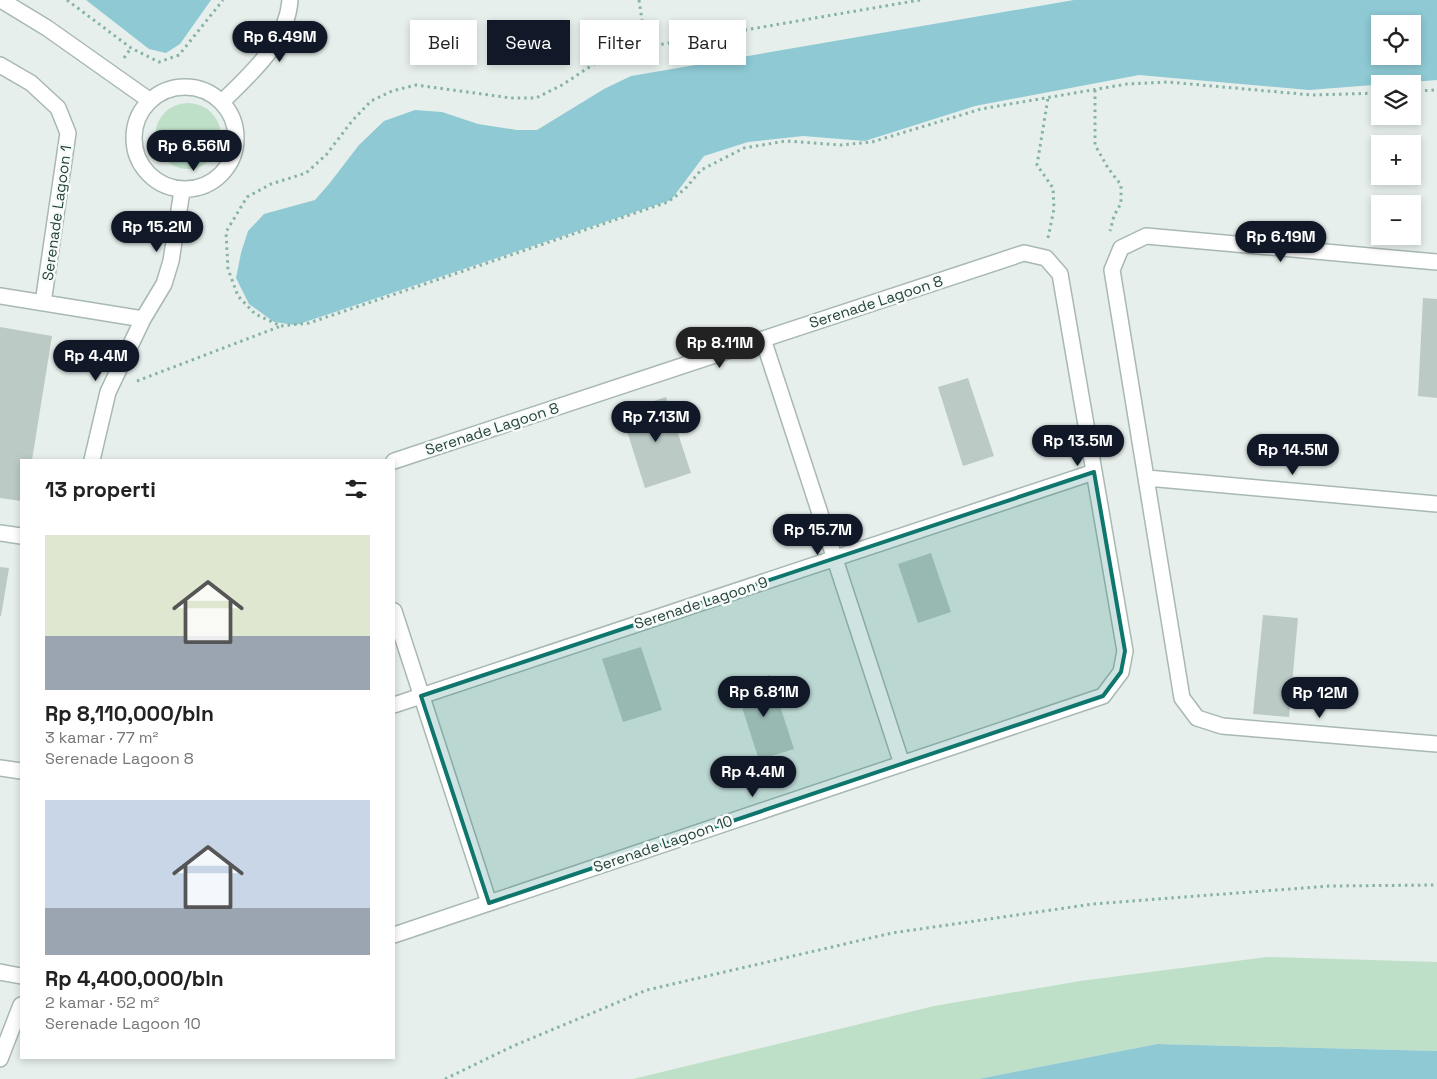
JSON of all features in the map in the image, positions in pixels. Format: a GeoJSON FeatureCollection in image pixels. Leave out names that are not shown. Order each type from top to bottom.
{"type":"FeatureCollection","features":[{"type":"Feature","properties":{"kind":"street"},"geometry":{"type":"LineString","coordinates":[[1,0],[47,28],[149,100]]}},
{"type":"Feature","properties":{"kind":"street"},"geometry":{"type":"LineString","coordinates":[[222,101],[251,74],[274,46],[289,13],[290,0]]}},
{"type":"Feature","properties":{"kind":"street","name":"Serenade Lagoon 1"},"geometry":{"type":"LineString","coordinates":[[0,65],[31,83],[58,108],[68,133],[43,303]]}},
{"type":"Feature","properties":{"kind":"street"},"geometry":{"type":"LineString","coordinates":[[173,87],[199,88],[222,101],[237,128],[233,160],[213,183],[182,191],[154,180],[136,156],[134,126],[149,100],[173,87]]}},
{"type":"Feature","properties":{"kind":"street"},"geometry":{"type":"LineString","coordinates":[[92,459],[108,392],[143,320],[164,284],[171,261],[182,191]]}},
{"type":"Feature","properties":{"kind":"street"},"geometry":{"type":"LineString","coordinates":[[1437,262],[1146,236],[1121,248],[1112,270],[1182,698],[1197,718],[1222,726],[1437,744]]}},
{"type":"Feature","properties":{"kind":"street","name":"Serenade Lagoon 8"},"geometry":{"type":"LineString","coordinates":[[395,461],[1024,253],[1046,258]]}},
{"type":"Feature","properties":{"kind":"street"},"geometry":{"type":"LineString","coordinates":[[1046,258],[1060,274],[1094,472]]}},
{"type":"Feature","properties":{"kind":"street"},"geometry":{"type":"LineString","coordinates":[[0,296],[143,320]]}},
{"type":"Feature","properties":{"kind":"street"},"geometry":{"type":"LineString","coordinates":[[763,339],[902,764]]}},
{"type":"Feature","properties":{"kind":"street","name":"Serenade Lagoon 9"},"geometry":{"type":"LineString","coordinates":[[395,705],[1094,472]]}},
{"type":"Feature","properties":{"kind":"street","name":"Serenade Lagoon 10"},"geometry":{"type":"LineString","coordinates":[[395,935],[1104,696],[1121,672],[1125,651],[1094,472]]}},
{"type":"Feature","properties":{"kind":"street"},"geometry":{"type":"LineString","coordinates":[[1147,478],[1437,504]]}},
{"type":"Feature","properties":{"kind":"street"},"geometry":{"type":"LineString","coordinates":[[0,533],[20,536]]}},
{"type":"Feature","properties":{"kind":"street"},"geometry":{"type":"LineString","coordinates":[[395,615],[489,903]]}},
{"type":"Feature","properties":{"kind":"street"},"geometry":{"type":"LineString","coordinates":[[0,768],[20,771]]}},
{"type":"Feature","properties":{"kind":"street"},"geometry":{"type":"LineString","coordinates":[[0,972],[20,976]]}},
{"type":"Feature","properties":{"kind":"street"},"geometry":{"type":"LineString","coordinates":[[0,1059],[20,1008]]}},
{"type":"Feature","properties":{"kind":"path"},"geometry":{"type":"LineString","coordinates":[[67,0],[131,48],[160,62],[180,55],[223,0]]}},
{"type":"Feature","properties":{"kind":"path"},"geometry":{"type":"LineString","coordinates":[[639,0],[642,20]]}},
{"type":"Feature","properties":{"kind":"path"},"geometry":{"type":"LineString","coordinates":[[659,45],[920,0]]}},
{"type":"Feature","properties":{"kind":"path"},"geometry":{"type":"LineString","coordinates":[[281,326],[256,314],[238,296],[228,269],[226,232],[247,197],[271,184],[306,173],[326,155],[370,101],[392,91],[416,85],[511,98],[536,98],[562,85],[592,65]]}},
{"type":"Feature","properties":{"kind":"path"},"geometry":{"type":"LineString","coordinates":[[108,392],[281,326],[309,322],[668,202],[685,189],[701,170],[744,148],[786,140],[840,145],[872,142],[980,109],[1127,84],[1168,82],[1312,95],[1371,93]]}},
{"type":"Feature","properties":{"kind":"path"},"geometry":{"type":"LineString","coordinates":[[1095,90],[1095,145],[1108,168],[1121,185],[1121,203],[1114,216],[1109,234],[1121,248]]}},
{"type":"Feature","properties":{"kind":"path"},"geometry":{"type":"LineString","coordinates":[[1421,91],[1437,90]]}},
{"type":"Feature","properties":{"kind":"path"},"geometry":{"type":"LineString","coordinates":[[1046,258],[1047,241],[1054,209],[1053,188],[1036,165],[1048,98]]}},
{"type":"Feature","properties":{"kind":"path"},"geometry":{"type":"LineString","coordinates":[[445,1079],[511,1047],[647,990],[892,933],[1093,904],[1329,886],[1437,885]]}},
{"type":"Feature","properties":{"kind":"highlighted area"},"geometry":{"type":"Polygon","coordinates":[[[1094,472],[1125,651],[1121,672],[1103,696],[489,903],[421,696],[1094,472]]]}},
{"type":"Feature","properties":{"kind":"green space"},"geometry":{"type":"Polygon","coordinates":[[[188,103],[201,105],[216,118],[219,123],[221,136],[219,149],[206,164],[201,167],[188,169],[175,167],[160,154],[157,149],[155,136],[157,123],[170,108],[175,105],[188,103]]]}},
{"type":"Feature","properties":{"kind":"green space"},"geometry":{"type":"Polygon","coordinates":[[[1267,957],[1437,962],[1437,1051],[1157,1044],[978,1079],[633,1079],[934,1006],[1080,981],[1267,957]]]}},
{"type":"Feature","properties":{"kind":"water"},"geometry":{"type":"Polygon","coordinates":[[[86,0],[211,0],[180,44],[166,53],[149,49],[86,0]]]}},
{"type":"Feature","properties":{"kind":"water"},"geometry":{"type":"Polygon","coordinates":[[[1074,0],[1437,0],[1437,80],[1421,81],[1421,75],[1371,75],[1371,85],[1309,90],[1139,75],[975,106],[865,141],[803,136],[748,142],[704,156],[671,200],[296,325],[274,322],[249,304],[236,278],[248,231],[264,214],[315,200],[359,145],[384,121],[415,110],[442,112],[478,124],[517,130],[537,130],[604,89],[631,76],[695,65],[746,65],[746,56],[1074,0]]]}},
{"type":"Feature","properties":{"kind":"water"},"geometry":{"type":"Polygon","coordinates":[[[1157,1044],[1437,1051],[1437,1079],[978,1079],[1157,1044]]]}},
{"type":"Feature","properties":{"kind":"building"},"geometry":{"type":"Polygon","coordinates":[[[1423,298],[1437,299],[1437,398],[1418,396],[1423,298]]]}},
{"type":"Feature","properties":{"kind":"building"},"geometry":{"type":"Polygon","coordinates":[[[0,327],[52,336],[32,459],[20,459],[20,501],[0,498],[0,327]]]}},
{"type":"Feature","properties":{"kind":"building"},"geometry":{"type":"Polygon","coordinates":[[[968,378],[994,456],[963,466],[938,387],[968,378]]]}},
{"type":"Feature","properties":{"kind":"building"},"geometry":{"type":"Polygon","coordinates":[[[666,397],[691,473],[645,488],[621,412],[666,397]]]}},
{"type":"Feature","properties":{"kind":"building"},"geometry":{"type":"Polygon","coordinates":[[[931,553],[951,612],[918,623],[898,564],[931,553]]]}},
{"type":"Feature","properties":{"kind":"building"},"geometry":{"type":"Polygon","coordinates":[[[0,567],[9,568],[1,616],[0,616],[0,567]]]}},
{"type":"Feature","properties":{"kind":"building"},"geometry":{"type":"Polygon","coordinates":[[[1263,615],[1298,618],[1289,717],[1253,714],[1263,615]]]}},
{"type":"Feature","properties":{"kind":"building"},"geometry":{"type":"Polygon","coordinates":[[[641,647],[662,710],[623,722],[602,659],[641,647]]]}},
{"type":"Feature","properties":{"kind":"building"},"geometry":{"type":"Polygon","coordinates":[[[770,675],[794,749],[759,760],[735,686],[770,675]]]}}]}
